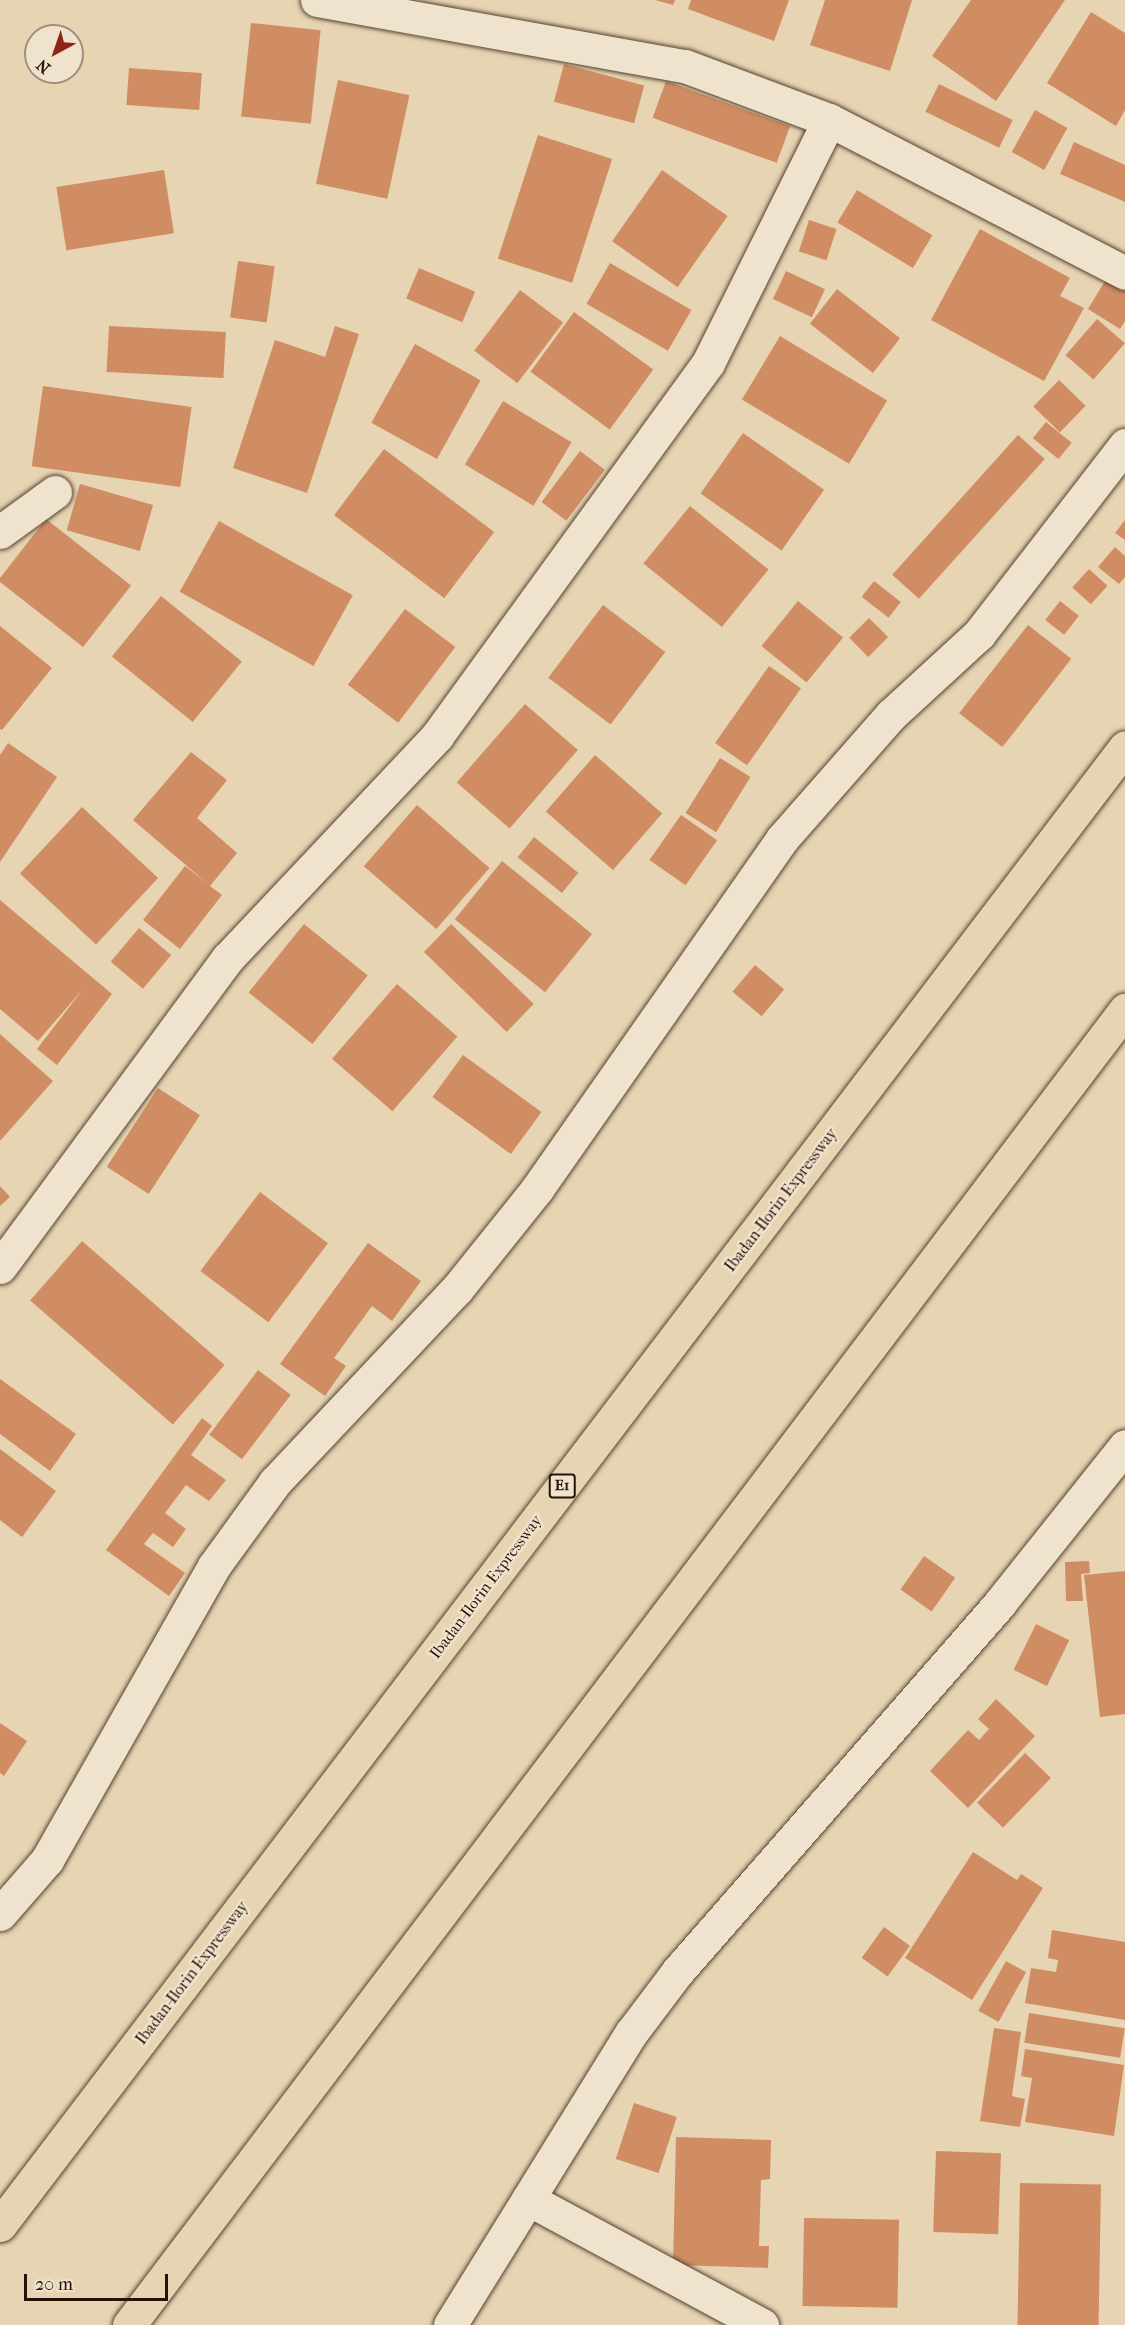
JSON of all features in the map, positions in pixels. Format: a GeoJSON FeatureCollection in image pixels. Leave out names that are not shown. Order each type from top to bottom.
{"type":"FeatureCollection","features":[{"type":"Feature","properties":{"kind":"highway","name":"Ibadan-Ilorin Expressway"},"geometry":{"type":"LineString","coordinates":[[0,2225],[1125,747]]}},
{"type":"Feature","properties":{"kind":"highway"},"geometry":{"type":"LineString","coordinates":[[129,2325],[1125,1010]]}},
{"type":"Feature","properties":{"kind":"street"},"geometry":{"type":"LineString","coordinates":[[317,0],[685,66],[829,120],[1125,273]]}},
{"type":"Feature","properties":{"kind":"street"},"geometry":{"type":"LineString","coordinates":[[0,1267],[228,958],[436,736],[701,372],[745,296],[829,120]]}},
{"type":"Feature","properties":{"kind":"street"},"geometry":{"type":"LineString","coordinates":[[5,1898],[47,1860],[214,1566],[275,1482],[457,1289],[537,1189],[782,839],[891,715],[979,634],[1125,445]]}},
{"type":"Feature","properties":{"kind":"street"},"geometry":{"type":"LineString","coordinates":[[0,531],[54,492]]}},
{"type":"Feature","properties":{"kind":"street"},"geometry":{"type":"LineString","coordinates":[[450,2325],[632,2032],[678,1971],[999,1604],[1125,1446]]}},
{"type":"Feature","properties":{"kind":"street"},"geometry":{"type":"LineString","coordinates":[[528,2199],[762,2325]]}},
{"type":"Feature","properties":{"kind":"building"},"geometry":{"type":"Polygon","coordinates":[[[655,0],[675,0],[673,5],[655,0]]]}},
{"type":"Feature","properties":{"kind":"building"},"geometry":{"type":"Polygon","coordinates":[[[691,0],[789,0],[774,41],[688,9],[691,0]]]}},
{"type":"Feature","properties":{"kind":"building"},"geometry":{"type":"Polygon","coordinates":[[[825,0],[912,0],[890,71],[810,45],[825,0]]]}},
{"type":"Feature","properties":{"kind":"building"},"geometry":{"type":"Polygon","coordinates":[[[971,0],[1065,0],[996,101],[932,56],[971,0]]]}},
{"type":"Feature","properties":{"kind":"building"},"geometry":{"type":"Polygon","coordinates":[[[1091,12],[1125,33],[1125,110],[1116,126],[1047,83],[1091,12]]]}},
{"type":"Feature","properties":{"kind":"building"},"geometry":{"type":"Polygon","coordinates":[[[251,23],[321,30],[311,124],[241,116],[251,23]]]}},
{"type":"Feature","properties":{"kind":"building"},"geometry":{"type":"Polygon","coordinates":[[[564,64],[644,85],[634,123],[554,102],[564,64]]]}},
{"type":"Feature","properties":{"kind":"building"},"geometry":{"type":"Polygon","coordinates":[[[129,68],[202,73],[199,110],[126,105],[129,68]]]}},
{"type":"Feature","properties":{"kind":"building"},"geometry":{"type":"Polygon","coordinates":[[[338,80],[409,95],[387,199],[316,184],[338,80]]]}},
{"type":"Feature","properties":{"kind":"building"},"geometry":{"type":"Polygon","coordinates":[[[666,81],[790,126],[777,163],[653,118],[666,81]]]}},
{"type":"Feature","properties":{"kind":"building"},"geometry":{"type":"Polygon","coordinates":[[[939,84],[1013,120],[999,148],[925,112],[939,84]]]}},
{"type":"Feature","properties":{"kind":"building"},"geometry":{"type":"Polygon","coordinates":[[[1035,110],[1067,128],[1044,170],[1012,152],[1035,110]]]}},
{"type":"Feature","properties":{"kind":"building"},"geometry":{"type":"Polygon","coordinates":[[[538,135],[612,159],[572,283],[498,259],[538,135]]]}},
{"type":"Feature","properties":{"kind":"building"},"geometry":{"type":"Polygon","coordinates":[[[1074,142],[1125,165],[1125,202],[1060,174],[1074,142]]]}},
{"type":"Feature","properties":{"kind":"building"},"geometry":{"type":"Polygon","coordinates":[[[164,170],[174,233],[66,250],[56,187],[164,170]]]}},
{"type":"Feature","properties":{"kind":"building"},"geometry":{"type":"Polygon","coordinates":[[[662,170],[728,216],[678,287],[612,241],[662,170]]]}},
{"type":"Feature","properties":{"kind":"building"},"geometry":{"type":"Polygon","coordinates":[[[857,190],[932,235],[913,268],[837,223],[857,190]]]}},
{"type":"Feature","properties":{"kind":"building"},"geometry":{"type":"Polygon","coordinates":[[[809,220],[837,229],[826,260],[799,251],[809,220]]]}},
{"type":"Feature","properties":{"kind":"building"},"geometry":{"type":"Polygon","coordinates":[[[980,229],[1070,278],[1060,296],[1084,308],[1044,381],[931,320],[980,229]]]}},
{"type":"Feature","properties":{"kind":"building"},"geometry":{"type":"Polygon","coordinates":[[[238,261],[275,266],[267,323],[230,317],[238,261]]]}},
{"type":"Feature","properties":{"kind":"building"},"geometry":{"type":"Polygon","coordinates":[[[610,263],[691,310],[668,351],[586,304],[610,263]]]}},
{"type":"Feature","properties":{"kind":"building"},"geometry":{"type":"Polygon","coordinates":[[[419,268],[475,292],[462,322],[406,298],[419,268]]]}},
{"type":"Feature","properties":{"kind":"building"},"geometry":{"type":"Polygon","coordinates":[[[786,271],[825,289],[812,317],[773,299],[786,271]]]}},
{"type":"Feature","properties":{"kind":"building"},"geometry":{"type":"Polygon","coordinates":[[[1108,276],[1125,287],[1125,321],[1120,329],[1088,309],[1108,276]]]}},
{"type":"Feature","properties":{"kind":"building"},"geometry":{"type":"Polygon","coordinates":[[[837,289],[900,338],[873,373],[810,324],[837,289]]]}},
{"type":"Feature","properties":{"kind":"building"},"geometry":{"type":"Polygon","coordinates":[[[520,290],[563,322],[517,383],[474,351],[520,290]]]}},
{"type":"Feature","properties":{"kind":"building"},"geometry":{"type":"Polygon","coordinates":[[[574,312],[653,370],[610,429],[531,372],[574,312]]]}},
{"type":"Feature","properties":{"kind":"building"},"geometry":{"type":"Polygon","coordinates":[[[1097,319],[1125,343],[1093,380],[1066,355],[1097,319]]]}},
{"type":"Feature","properties":{"kind":"building"},"geometry":{"type":"Polygon","coordinates":[[[109,326],[226,332],[223,378],[107,372],[109,326]]]}},
{"type":"Feature","properties":{"kind":"building"},"geometry":{"type":"Polygon","coordinates":[[[335,326],[359,334],[307,493],[233,468],[275,340],[325,357],[335,326]]]}},
{"type":"Feature","properties":{"kind":"building"},"geometry":{"type":"Polygon","coordinates":[[[780,336],[887,400],[849,464],[742,399],[780,336]]]}},
{"type":"Feature","properties":{"kind":"building"},"geometry":{"type":"Polygon","coordinates":[[[415,344],[481,380],[437,459],[371,423],[415,344]]]}},
{"type":"Feature","properties":{"kind":"building"},"geometry":{"type":"Polygon","coordinates":[[[1059,380],[1086,406],[1060,432],[1033,407],[1059,380]]]}},
{"type":"Feature","properties":{"kind":"building"},"geometry":{"type":"Polygon","coordinates":[[[43,386],[192,407],[180,487],[32,466],[43,386]]]}},
{"type":"Feature","properties":{"kind":"building"},"geometry":{"type":"Polygon","coordinates":[[[503,401],[572,442],[533,506],[465,464],[503,401]]]}},
{"type":"Feature","properties":{"kind":"building"},"geometry":{"type":"Polygon","coordinates":[[[1046,422],[1072,443],[1058,459],[1033,438],[1046,422]]]}},
{"type":"Feature","properties":{"kind":"building"},"geometry":{"type":"Polygon","coordinates":[[[743,433],[824,490],[782,550],[701,494],[743,433]]]}},
{"type":"Feature","properties":{"kind":"building"},"geometry":{"type":"Polygon","coordinates":[[[1018,435],[1045,459],[919,599],[892,575],[1018,435]]]}},
{"type":"Feature","properties":{"kind":"building"},"geometry":{"type":"Polygon","coordinates":[[[384,449],[494,532],[444,598],[334,515],[384,449]]]}},
{"type":"Feature","properties":{"kind":"building"},"geometry":{"type":"Polygon","coordinates":[[[580,451],[605,470],[566,521],[541,502],[580,451]]]}},
{"type":"Feature","properties":{"kind":"building"},"geometry":{"type":"Polygon","coordinates":[[[80,484],[153,505],[140,551],[67,530],[80,484]]]}},
{"type":"Feature","properties":{"kind":"building"},"geometry":{"type":"Polygon","coordinates":[[[690,506],[768,570],[722,627],[643,564],[690,506]]]}},
{"type":"Feature","properties":{"kind":"building"},"geometry":{"type":"Polygon","coordinates":[[[46,519],[131,585],[83,647],[0,582],[0,578],[46,519]]]}},
{"type":"Feature","properties":{"kind":"building"},"geometry":{"type":"Polygon","coordinates":[[[1125,520],[1125,540],[1115,533],[1125,520]]]}},
{"type":"Feature","properties":{"kind":"building"},"geometry":{"type":"Polygon","coordinates":[[[219,521],[353,595],[314,666],[180,592],[219,521]]]}},
{"type":"Feature","properties":{"kind":"building"},"geometry":{"type":"Polygon","coordinates":[[[1115,547],[1125,556],[1125,577],[1119,584],[1098,567],[1115,547]]]}},
{"type":"Feature","properties":{"kind":"building"},"geometry":{"type":"Polygon","coordinates":[[[1089,569],[1108,586],[1091,604],[1072,588],[1089,569]]]}},
{"type":"Feature","properties":{"kind":"building"},"geometry":{"type":"Polygon","coordinates":[[[874,581],[901,602],[888,618],[862,597],[874,581]]]}},
{"type":"Feature","properties":{"kind":"building"},"geometry":{"type":"Polygon","coordinates":[[[161,596],[242,661],[193,722],[112,657],[161,596]]]}},
{"type":"Feature","properties":{"kind":"building"},"geometry":{"type":"Polygon","coordinates":[[[798,601],[843,638],[807,683],[761,646],[798,601]]]}},
{"type":"Feature","properties":{"kind":"building"},"geometry":{"type":"Polygon","coordinates":[[[1060,601],[1079,616],[1064,635],[1045,620],[1060,601]]]}},
{"type":"Feature","properties":{"kind":"building"},"geometry":{"type":"Polygon","coordinates":[[[603,605],[665,652],[611,725],[548,678],[603,605]]]}},
{"type":"Feature","properties":{"kind":"building"},"geometry":{"type":"Polygon","coordinates":[[[405,609],[455,647],[398,723],[348,685],[405,609]]]}},
{"type":"Feature","properties":{"kind":"building"},"geometry":{"type":"Polygon","coordinates":[[[869,618],[888,637],[868,657],[849,638],[869,618]]]}},
{"type":"Feature","properties":{"kind":"building"},"geometry":{"type":"Polygon","coordinates":[[[1028,625],[1071,659],[1002,747],[959,713],[1028,625]]]}},
{"type":"Feature","properties":{"kind":"building"},"geometry":{"type":"Polygon","coordinates":[[[0,626],[52,668],[2,730],[0,729],[0,626]]]}},
{"type":"Feature","properties":{"kind":"building"},"geometry":{"type":"Polygon","coordinates":[[[769,666],[801,688],[747,765],[715,743],[769,666]]]}},
{"type":"Feature","properties":{"kind":"building"},"geometry":{"type":"Polygon","coordinates":[[[525,704],[578,750],[510,828],[457,782],[525,704]]]}},
{"type":"Feature","properties":{"kind":"building"},"geometry":{"type":"Polygon","coordinates":[[[8,743],[57,777],[0,862],[0,755],[8,743]]]}},
{"type":"Feature","properties":{"kind":"building"},"geometry":{"type":"Polygon","coordinates":[[[191,752],[227,780],[197,818],[237,853],[210,886],[222,895],[180,949],[143,920],[185,866],[208,884],[133,820],[191,752]]]}},
{"type":"Feature","properties":{"kind":"building"},"geometry":{"type":"Polygon","coordinates":[[[595,755],[662,813],[613,870],[546,812],[595,755]]]}},
{"type":"Feature","properties":{"kind":"building"},"geometry":{"type":"Polygon","coordinates":[[[720,758],[751,777],[716,832],[686,813],[720,758]]]}},
{"type":"Feature","properties":{"kind":"building"},"geometry":{"type":"Polygon","coordinates":[[[417,805],[489,868],[436,929],[364,866],[417,805]]]}},
{"type":"Feature","properties":{"kind":"building"},"geometry":{"type":"Polygon","coordinates":[[[82,807],[158,878],[96,944],[20,874],[82,807]]]}},
{"type":"Feature","properties":{"kind":"building"},"geometry":{"type":"Polygon","coordinates":[[[681,815],[717,840],[685,885],[649,860],[681,815]]]}},
{"type":"Feature","properties":{"kind":"building"},"geometry":{"type":"Polygon","coordinates":[[[534,837],[578,873],[562,893],[518,857],[534,837]]]}},
{"type":"Feature","properties":{"kind":"building"},"geometry":{"type":"Polygon","coordinates":[[[502,861],[592,934],[545,992],[455,919],[502,861]]]}},
{"type":"Feature","properties":{"kind":"building"},"geometry":{"type":"Polygon","coordinates":[[[0,900],[112,994],[57,1065],[37,1049],[83,989],[38,1041],[0,1009],[0,900]]]}},
{"type":"Feature","properties":{"kind":"building"},"geometry":{"type":"Polygon","coordinates":[[[304,924],[368,976],[312,1044],[249,992],[304,924]]]}},
{"type":"Feature","properties":{"kind":"building"},"geometry":{"type":"Polygon","coordinates":[[[451,924],[534,1004],[507,1032],[424,952],[451,924]]]}},
{"type":"Feature","properties":{"kind":"building"},"geometry":{"type":"Polygon","coordinates":[[[139,928],[171,955],[143,989],[111,962],[139,928]]]}},
{"type":"Feature","properties":{"kind":"building"},"geometry":{"type":"Polygon","coordinates":[[[755,965],[784,989],[762,1016],[733,992],[755,965]]]}},
{"type":"Feature","properties":{"kind":"building"},"geometry":{"type":"Polygon","coordinates":[[[397,984],[457,1036],[392,1111],[332,1059],[397,984]]]}},
{"type":"Feature","properties":{"kind":"building"},"geometry":{"type":"Polygon","coordinates":[[[0,1034],[53,1081],[0,1141],[0,1034]]]}},
{"type":"Feature","properties":{"kind":"building"},"geometry":{"type":"Polygon","coordinates":[[[463,1055],[541,1112],[511,1154],[432,1097],[463,1055]]]}},
{"type":"Feature","properties":{"kind":"building"},"geometry":{"type":"Polygon","coordinates":[[[158,1088],[200,1115],[149,1194],[107,1167],[158,1088]]]}},
{"type":"Feature","properties":{"kind":"building"},"geometry":{"type":"Polygon","coordinates":[[[0,1186],[10,1197],[0,1206],[0,1186]]]}},
{"type":"Feature","properties":{"kind":"building"},"geometry":{"type":"Polygon","coordinates":[[[260,1192],[328,1243],[268,1322],[200,1271],[260,1192]]]}},
{"type":"Feature","properties":{"kind":"building"},"geometry":{"type":"Polygon","coordinates":[[[82,1241],[225,1365],[173,1425],[30,1301],[82,1241]]]}},
{"type":"Feature","properties":{"kind":"building"},"geometry":{"type":"Polygon","coordinates":[[[368,1243],[421,1281],[392,1321],[372,1306],[334,1358],[346,1366],[325,1396],[280,1364],[368,1243]]]}},
{"type":"Feature","properties":{"kind":"building"},"geometry":{"type":"Polygon","coordinates":[[[258,1370],[291,1395],[242,1459],[209,1435],[258,1370]]]}},
{"type":"Feature","properties":{"kind":"building"},"geometry":{"type":"Polygon","coordinates":[[[0,1379],[76,1434],[50,1471],[0,1434],[0,1379]]]}},
{"type":"Feature","properties":{"kind":"building"},"geometry":{"type":"Polygon","coordinates":[[[202,1418],[212,1426],[191,1455],[226,1480],[209,1501],[186,1485],[165,1513],[186,1529],[173,1547],[153,1533],[144,1544],[185,1573],[169,1596],[106,1550],[202,1418]]]}},
{"type":"Feature","properties":{"kind":"building"},"geometry":{"type":"Polygon","coordinates":[[[0,1449],[56,1491],[22,1537],[0,1520],[0,1449]]]}},
{"type":"Feature","properties":{"kind":"building"},"geometry":{"type":"Polygon","coordinates":[[[924,1556],[955,1578],[932,1611],[900,1590],[924,1556]]]}},
{"type":"Feature","properties":{"kind":"building"},"geometry":{"type":"Polygon","coordinates":[[[1089,1561],[1090,1573],[1081,1574],[1083,1601],[1066,1601],[1065,1562],[1089,1561]]]}},
{"type":"Feature","properties":{"kind":"building"},"geometry":{"type":"Polygon","coordinates":[[[1125,1571],[1125,1714],[1100,1717],[1084,1575],[1125,1571]]]}},
{"type":"Feature","properties":{"kind":"building"},"geometry":{"type":"Polygon","coordinates":[[[1036,1624],[1069,1640],[1047,1686],[1014,1670],[1036,1624]]]}},
{"type":"Feature","properties":{"kind":"building"},"geometry":{"type":"Polygon","coordinates":[[[996,1699],[1035,1736],[968,1808],[930,1771],[968,1730],[979,1740],[989,1729],[978,1719],[996,1699]]]}},
{"type":"Feature","properties":{"kind":"building"},"geometry":{"type":"Polygon","coordinates":[[[0,1723],[27,1741],[4,1776],[0,1773],[0,1723]]]}},
{"type":"Feature","properties":{"kind":"building"},"geometry":{"type":"Polygon","coordinates":[[[1025,1753],[1051,1778],[1003,1828],[977,1803],[1025,1753]]]}},
{"type":"Feature","properties":{"kind":"building"},"geometry":{"type":"Polygon","coordinates":[[[973,1852],[1017,1880],[1021,1874],[1043,1888],[972,2000],[905,1958],[973,1852]]]}},
{"type":"Feature","properties":{"kind":"building"},"geometry":{"type":"Polygon","coordinates":[[[884,1927],[910,1946],[888,1977],[862,1958],[884,1927]]]}},
{"type":"Feature","properties":{"kind":"building"},"geometry":{"type":"Polygon","coordinates":[[[1052,1930],[1125,1942],[1125,2020],[1025,2003],[1031,1968],[1056,1972],[1058,1960],[1048,1958],[1052,1930]]]}},
{"type":"Feature","properties":{"kind":"building"},"geometry":{"type":"Polygon","coordinates":[[[1006,1961],[1026,1972],[998,2022],[978,2011],[1006,1961]]]}},
{"type":"Feature","properties":{"kind":"building"},"geometry":{"type":"Polygon","coordinates":[[[1029,2013],[1125,2028],[1120,2058],[1024,2043],[1029,2013]]]}},
{"type":"Feature","properties":{"kind":"building"},"geometry":{"type":"Polygon","coordinates":[[[994,2028],[1021,2032],[1012,2096],[1025,2099],[1020,2127],[980,2121],[994,2028]]]}},
{"type":"Feature","properties":{"kind":"building"},"geometry":{"type":"Polygon","coordinates":[[[1025,2049],[1124,2065],[1114,2136],[1025,2122],[1032,2078],[1021,2076],[1025,2049]]]}},
{"type":"Feature","properties":{"kind":"building"},"geometry":{"type":"Polygon","coordinates":[[[634,2103],[677,2117],[659,2173],[616,2159],[634,2103]]]}},
{"type":"Feature","properties":{"kind":"building"},"geometry":{"type":"Polygon","coordinates":[[[676,2137],[771,2140],[770,2179],[761,2180],[759,2246],[769,2246],[768,2268],[673,2265],[676,2137]]]}},
{"type":"Feature","properties":{"kind":"building"},"geometry":{"type":"Polygon","coordinates":[[[936,2151],[1001,2153],[998,2234],[933,2232],[936,2151]]]}},
{"type":"Feature","properties":{"kind":"building"},"geometry":{"type":"Polygon","coordinates":[[[1020,2183],[1101,2184],[1099,2325],[1018,2325],[1020,2183]]]}},
{"type":"Feature","properties":{"kind":"building"},"geometry":{"type":"Polygon","coordinates":[[[804,2218],[899,2220],[897,2308],[802,2306],[804,2218]]]}}]}
